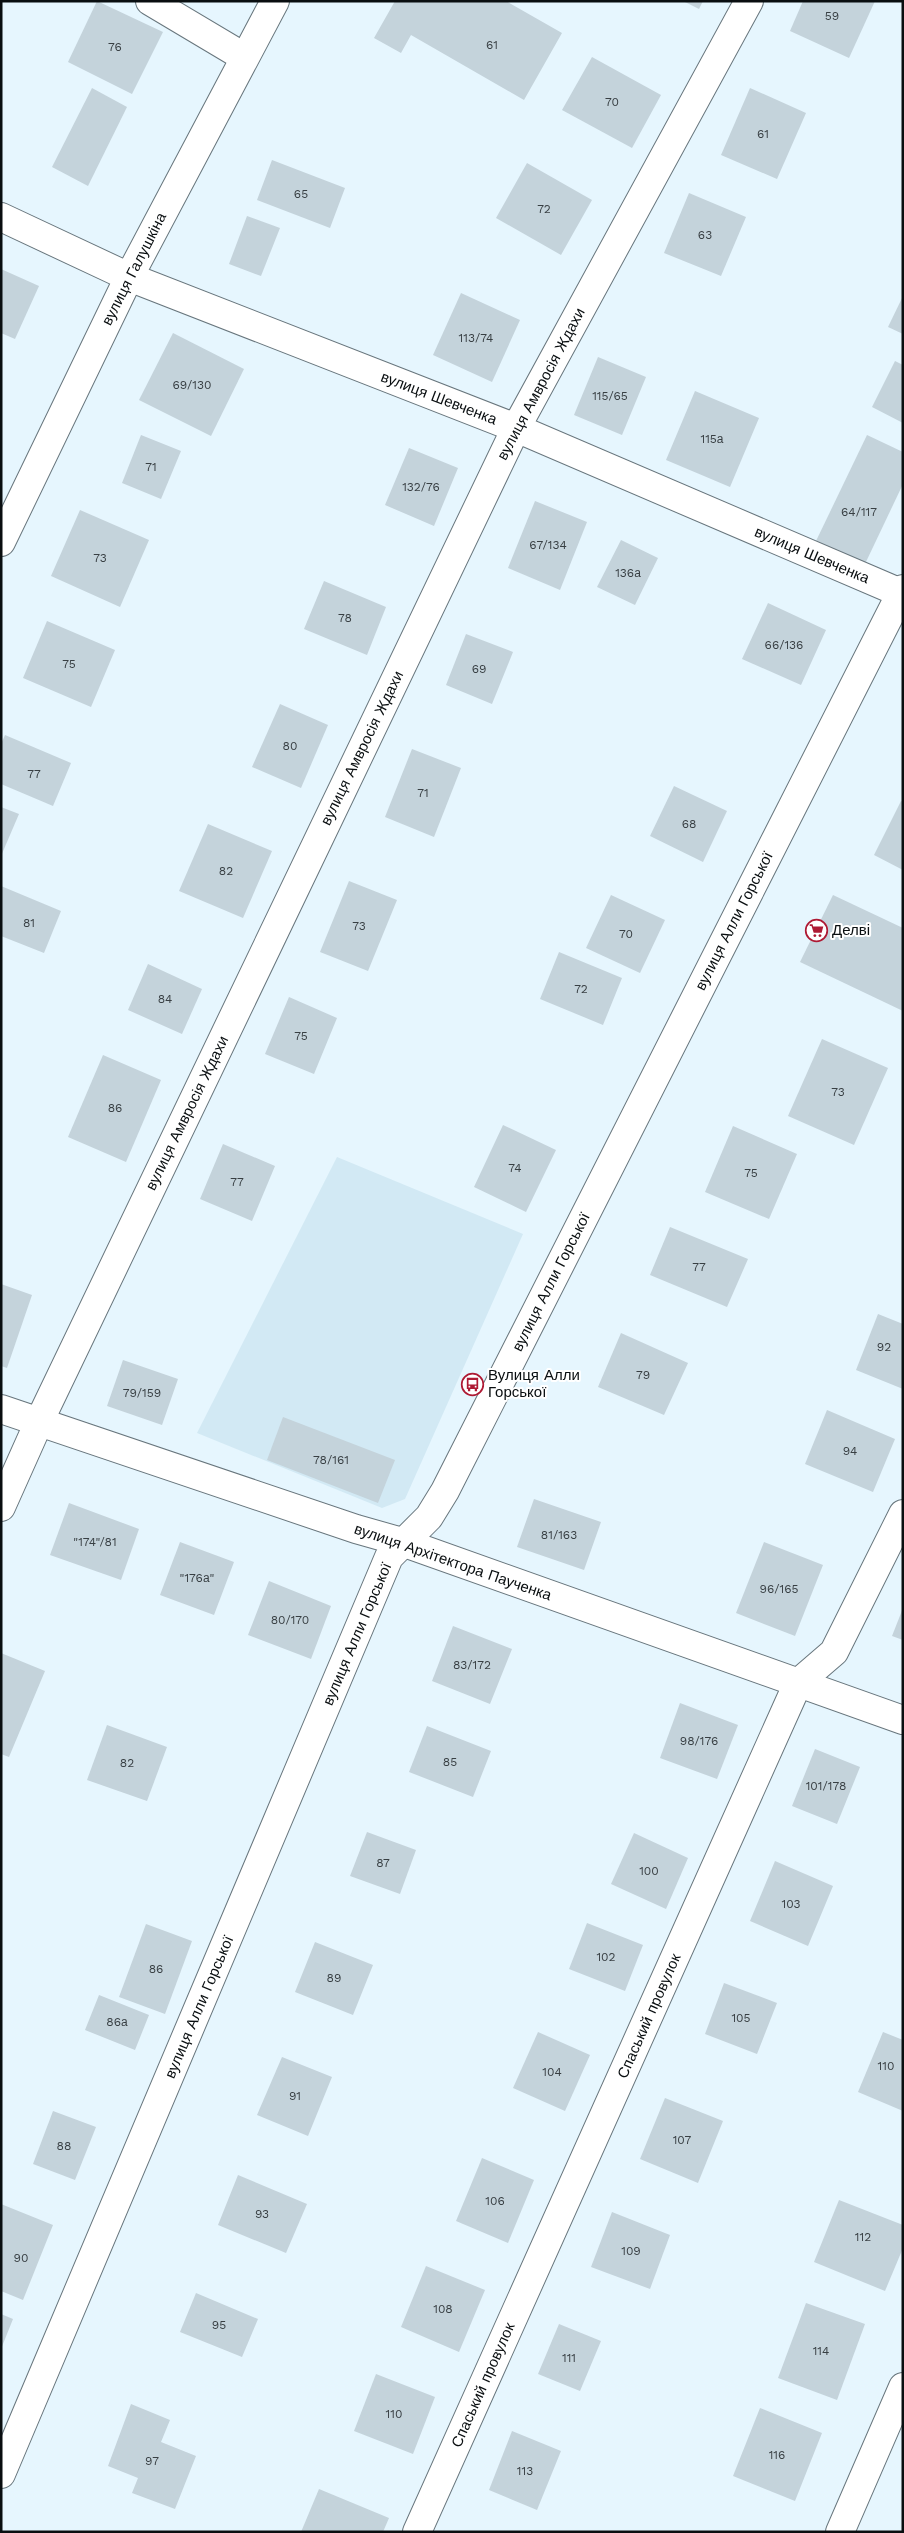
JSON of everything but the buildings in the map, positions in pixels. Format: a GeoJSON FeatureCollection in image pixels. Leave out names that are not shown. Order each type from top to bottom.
{"type":"FeatureCollection","features":[{"type":"Feature","properties":{"kind":"street"},"geometry":{"type":"LineString","coordinates":[[150,1],[244,57]]}},
{"type":"Feature","properties":{"kind":"street","name":"вулиця Галушкіна"},"geometry":{"type":"LineString","coordinates":[[1,542],[129,277],[275,1]]}},
{"type":"Feature","properties":{"kind":"street","name":"вулиця Амвросія Ждахи"},"geometry":{"type":"LineString","coordinates":[[1,1507],[39,1422],[516,428],[749,1]]}},
{"type":"Feature","properties":{"kind":"street","name":"вулиця Шевченка"},"geometry":{"type":"LineString","coordinates":[[1,217],[129,277],[516,428],[902,592]]}},
{"type":"Feature","properties":{"kind":"street","name":"вулиця Алли Горської"},"geometry":{"type":"LineString","coordinates":[[1,2474],[386,1565],[402,1542],[429,1517],[445,1491],[902,592]]}},
{"type":"Feature","properties":{"kind":"street","name":"вулиця Архітектора Паученка"},"geometry":{"type":"LineString","coordinates":[[1,1409],[356,1529],[402,1542],[903,1720]]}},
{"type":"Feature","properties":{"kind":"street","name":"Спаський провулок"},"geometry":{"type":"LineString","coordinates":[[418,2532],[798,1684],[834,1652],[903,1514]]}},
{"type":"Feature","properties":{"kind":"street"},"geometry":{"type":"LineString","coordinates":[[840,2532],[903,2387]]}},
{"type":"Feature","properties":{"kind":"shaded area"},"geometry":{"type":"Polygon","coordinates":[[[337,1157],[523,1234],[405,1499],[382,1508],[197,1433],[337,1157]]]}},
{"type":"Feature","properties":{"kind":"place","name":"Делві"},"geometry":{"type":"Point","coordinates":[816,930]}},
{"type":"Feature","properties":{"kind":"place","name":"Вулиця Алли Горської"},"geometry":{"type":"Point","coordinates":[472,1384]}}]}
